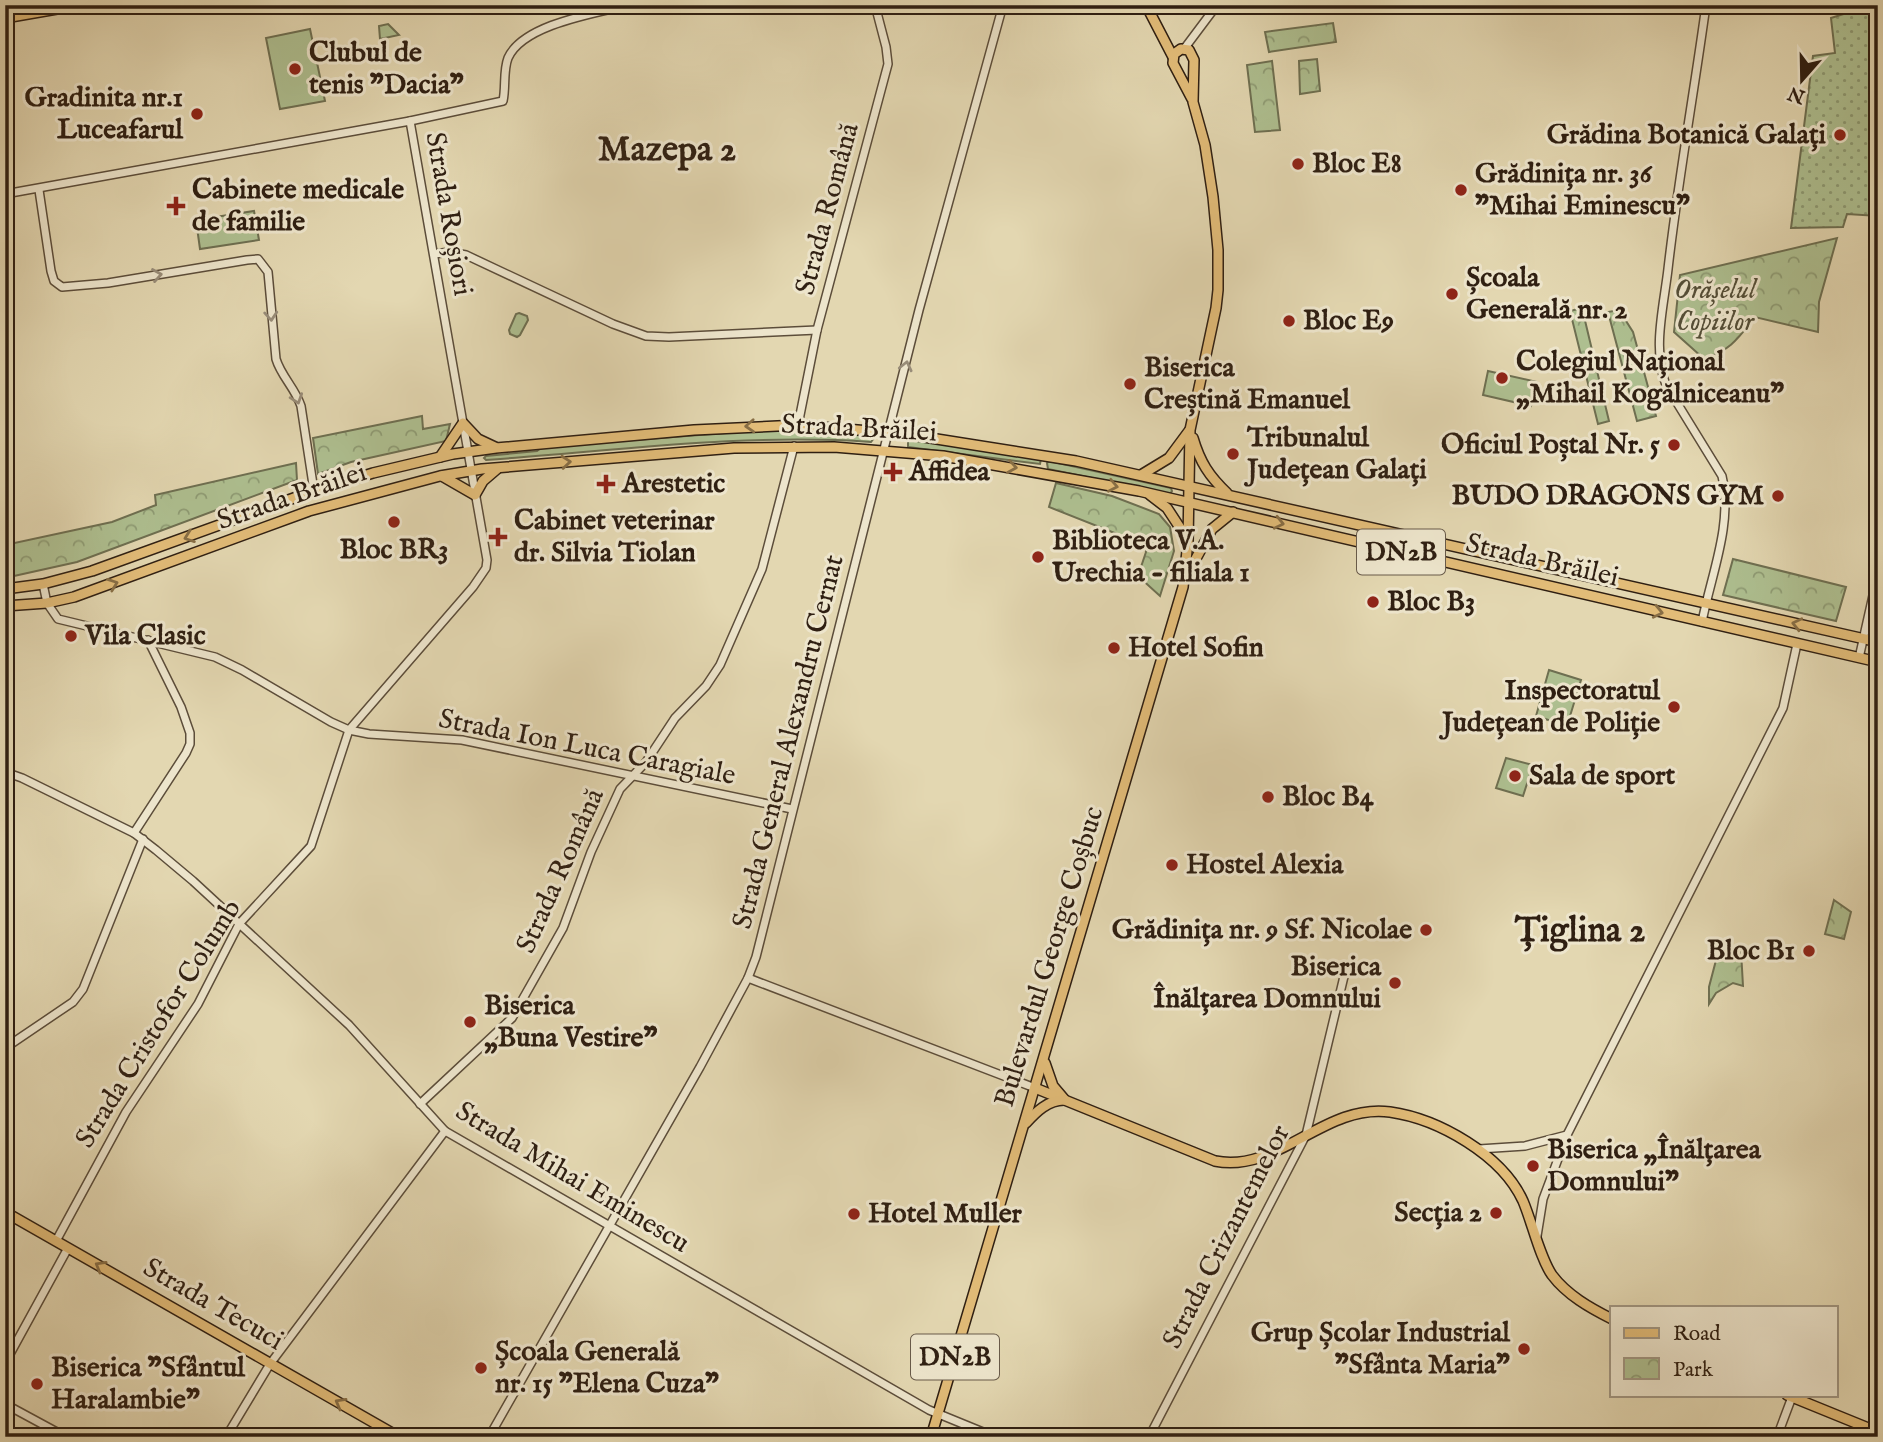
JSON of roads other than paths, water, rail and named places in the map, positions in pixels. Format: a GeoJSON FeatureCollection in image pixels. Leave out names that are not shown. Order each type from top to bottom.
{"type":"FeatureCollection","features":[{"type":"Feature","properties":{"kind":"main road"},"geometry":{"type":"LineString","coordinates":[[5,18],[80,5]]}},
{"type":"Feature","properties":{"kind":"main road"},"geometry":{"type":"LineString","coordinates":[[1141,475],[1169,458],[1190,430],[1216,308],[1218,263],[1208,164],[1192,99],[1180,69],[1173,64],[1173,57],[1146,5]]}},
{"type":"Feature","properties":{"kind":"main road"},"geometry":{"type":"LineString","coordinates":[[1161,33],[1188,54],[1192,99]]}},
{"type":"Feature","properties":{"kind":"main road"},"geometry":{"type":"LineString","coordinates":[[1173,57],[1177,51],[1188,54]]}},
{"type":"Feature","properties":{"kind":"main road"},"geometry":{"type":"LineString","coordinates":[[1180,69],[1189,69],[1188,54]]}},
{"type":"Feature","properties":{"kind":"main road"},"geometry":{"type":"LineString","coordinates":[[440,457],[463,424],[478,439],[496,448]]}},
{"type":"Feature","properties":{"kind":"main road","name":"Strada Brăilei"},"geometry":{"type":"LineString","coordinates":[[5,589],[43,584],[92,570],[314,491],[440,457],[496,448],[724,428],[798,425],[890,432],[1043,454],[1878,642]]}},
{"type":"Feature","properties":{"kind":"main road"},"geometry":{"type":"LineString","coordinates":[[1190,430],[1202,464],[1210,477],[1227,494]]}},
{"type":"Feature","properties":{"kind":"main road","name":"Bulevardul George Coșbuc"},"geometry":{"type":"LineString","coordinates":[[931,1437],[1183,587],[1188,542],[1190,430]]}},
{"type":"Feature","properties":{"kind":"main road","name":"Strada Brăilei"},"geometry":{"type":"LineString","coordinates":[[5,606],[47,603],[108,586],[309,511],[440,476],[498,468],[734,448],[794,446],[885,451],[998,464],[1139,491],[1878,662]]}},
{"type":"Feature","properties":{"kind":"main road"},"geometry":{"type":"LineString","coordinates":[[440,476],[475,495],[483,481],[498,468]]}},
{"type":"Feature","properties":{"kind":"main road"},"geometry":{"type":"LineString","coordinates":[[1139,491],[1150,495],[1167,508],[1188,542]]}},
{"type":"Feature","properties":{"kind":"main road","name":"DN2B"},"geometry":{"type":"LineString","coordinates":[[1183,587],[1197,553],[1212,529],[1233,512]]}},
{"type":"Feature","properties":{"kind":"main road"},"geometry":{"type":"LineString","coordinates":[[1045,1059],[1050,1080],[1066,1100]]}},
{"type":"Feature","properties":{"kind":"main road"},"geometry":{"type":"LineString","coordinates":[[1035,1088],[1225,1163],[1253,1161],[1353,1114],[1389,1112],[1423,1122],[1479,1149],[1500,1167],[1516,1187],[1547,1264],[1557,1280],[1582,1302],[1610,1317]]}},
{"type":"Feature","properties":{"kind":"main road"},"geometry":{"type":"LineString","coordinates":[[1023,1127],[1047,1104],[1066,1100]]}},
{"type":"Feature","properties":{"kind":"main road","name":"Strada Tecuci"},"geometry":{"type":"LineString","coordinates":[[5,1212],[399,1437]]}},
{"type":"Feature","properties":{"kind":"main road"},"geometry":{"type":"LineString","coordinates":[[1789,1396],[1878,1433]]}},
{"type":"Feature","properties":{"kind":"street"},"geometry":{"type":"LineString","coordinates":[[410,121],[503,101],[507,60],[515,47],[564,22],[629,5]]}},
{"type":"Feature","properties":{"kind":"street","name":"Strada Română"},"geometry":{"type":"LineString","coordinates":[[798,425],[817,330],[888,64],[875,5]]}},
{"type":"Feature","properties":{"kind":"street","name":"Strada General Alexandru Cernat"},"geometry":{"type":"LineString","coordinates":[[489,1437],[748,978],[756,957],[950,198],[1003,5]]}},
{"type":"Feature","properties":{"kind":"street"},"geometry":{"type":"LineString","coordinates":[[1188,54],[1217,5]]}},
{"type":"Feature","properties":{"kind":"street"},"geometry":{"type":"LineString","coordinates":[[1702,622],[1723,527],[1726,492],[1722,476],[1666,385],[1661,374],[1660,352],[1671,241],[1706,5]]}},
{"type":"Feature","properties":{"kind":"street","name":"Strada Roșiori"},"geometry":{"type":"LineString","coordinates":[[5,194],[410,121],[487,560]]}},
{"type":"Feature","properties":{"kind":"street"},"geometry":{"type":"LineString","coordinates":[[39,190],[54,281],[62,287],[108,283],[247,260],[258,259],[264,263],[268,272],[276,359],[279,369],[297,394],[301,406],[314,491]]}},
{"type":"Feature","properties":{"kind":"street"},"geometry":{"type":"LineString","coordinates":[[434,254],[450,252],[466,255],[613,324],[646,336],[817,330]]}},
{"type":"Feature","properties":{"kind":"street","name":"Strada Română"},"geometry":{"type":"LineString","coordinates":[[420,1104],[512,1018],[563,928],[591,852],[620,789],[634,776],[675,718],[710,680],[724,656],[767,555],[794,446]]}},
{"type":"Feature","properties":{"kind":"street","name":"Strada Cristofor Columb"},"geometry":{"type":"LineString","coordinates":[[56,1241],[126,1112],[198,1004],[239,924],[312,846],[349,730],[473,587],[486,568],[487,560]]}},
{"type":"Feature","properties":{"kind":"street"},"geometry":{"type":"LineString","coordinates":[[1859,658],[1878,573]]}},
{"type":"Feature","properties":{"kind":"street"},"geometry":{"type":"LineString","coordinates":[[43,584],[47,603]]}},
{"type":"Feature","properties":{"kind":"street","name":"Strada Ion Luca Caragiale"},"geometry":{"type":"LineString","coordinates":[[47,603],[58,619],[222,660],[349,730],[369,734],[462,740],[792,809]]}},
{"type":"Feature","properties":{"kind":"street"},"geometry":{"type":"LineString","coordinates":[[134,833],[186,753],[191,738],[181,707],[148,640]]}},
{"type":"Feature","properties":{"kind":"street"},"geometry":{"type":"LineString","coordinates":[[1537,1236],[1543,1199],[1567,1135],[1778,718],[1797,644]]}},
{"type":"Feature","properties":{"kind":"street","name":"Strada Mihai Eminescu"},"geometry":{"type":"LineString","coordinates":[[5,772],[143,839],[349,1025],[445,1131],[938,1414],[995,1437]]}},
{"type":"Feature","properties":{"kind":"street"},"geometry":{"type":"LineString","coordinates":[[5,1048],[73,1002],[83,989],[143,839]]}},
{"type":"Feature","properties":{"kind":"street","name":"Strada Crizantemelor"},"geometry":{"type":"LineString","coordinates":[[1149,1437],[1306,1135],[1346,968]]}},
{"type":"Feature","properties":{"kind":"street"},"geometry":{"type":"LineString","coordinates":[[748,978],[1035,1088]]}},
{"type":"Feature","properties":{"kind":"street"},"geometry":{"type":"LineString","coordinates":[[226,1437],[270,1364],[445,1131]]}},
{"type":"Feature","properties":{"kind":"street"},"geometry":{"type":"LineString","coordinates":[[1479,1149],[1525,1146],[1567,1135]]}},
{"type":"Feature","properties":{"kind":"street"},"geometry":{"type":"LineString","coordinates":[[5,1363],[68,1248]]}},
{"type":"Feature","properties":{"kind":"street"},"geometry":{"type":"LineString","coordinates":[[1777,1437],[1789,1396]]}},
{"type":"Feature","properties":{"kind":"street"},"geometry":{"type":"LineString","coordinates":[[5,1404],[66,1437]]}},
{"type":"Feature","properties":{"kind":"place","name":"Clubul de tenis \"Dacia\""},"geometry":{"type":"Point","coordinates":[295,69]}},
{"type":"Feature","properties":{"kind":"place","name":"Gradinita nr.1 Luceafarul"},"geometry":{"type":"Point","coordinates":[197,114]}},
{"type":"Feature","properties":{"kind":"place","name":"Grădina Botanică Galați"},"geometry":{"type":"Point","coordinates":[1840,135]}},
{"type":"Feature","properties":{"kind":"place","name":"Bloc E8"},"geometry":{"type":"Point","coordinates":[1298,164]}},
{"type":"Feature","properties":{"kind":"place","name":"Grădinița nr. 36 \"Mihai Eminescu\""},"geometry":{"type":"Point","coordinates":[1461,190]}},
{"type":"Feature","properties":{"kind":"place","name":"Cabinete medicale de familie"},"geometry":{"type":"Point","coordinates":[176,206]}},
{"type":"Feature","properties":{"kind":"place","name":"Școala Generală nr. 2"},"geometry":{"type":"Point","coordinates":[1452,294]}},
{"type":"Feature","properties":{"kind":"place","name":"Bloc E9"},"geometry":{"type":"Point","coordinates":[1289,321]}},
{"type":"Feature","properties":{"kind":"place","name":"Colegiul Național „Mihail Kogălniceanu”"},"geometry":{"type":"Point","coordinates":[1502,378]}},
{"type":"Feature","properties":{"kind":"place","name":"Biserica Creștină Emanuel"},"geometry":{"type":"Point","coordinates":[1130,384]}},
{"type":"Feature","properties":{"kind":"place","name":"Oficiul Poștal Nr. 5"},"geometry":{"type":"Point","coordinates":[1674,445]}},
{"type":"Feature","properties":{"kind":"place","name":"Tribunalul Județean Galați"},"geometry":{"type":"Point","coordinates":[1233,454]}},
{"type":"Feature","properties":{"kind":"place","name":"Affidea"},"geometry":{"type":"Point","coordinates":[893,472]}},
{"type":"Feature","properties":{"kind":"place","name":"Arestetic"},"geometry":{"type":"Point","coordinates":[606,484]}},
{"type":"Feature","properties":{"kind":"place","name":"BUDO DRAGONS GYM"},"geometry":{"type":"Point","coordinates":[1778,496]}},
{"type":"Feature","properties":{"kind":"place","name":"Bloc BR3"},"geometry":{"type":"Point","coordinates":[394,522]}},
{"type":"Feature","properties":{"kind":"place","name":"Cabinet veterinar dr. Silvia Tiolan"},"geometry":{"type":"Point","coordinates":[498,537]}},
{"type":"Feature","properties":{"kind":"place","name":"Biblioteca V.A. Urechia - filiala 1"},"geometry":{"type":"Point","coordinates":[1038,557]}},
{"type":"Feature","properties":{"kind":"place","name":"Bloc B3"},"geometry":{"type":"Point","coordinates":[1373,602]}},
{"type":"Feature","properties":{"kind":"place","name":"Vila Clasic"},"geometry":{"type":"Point","coordinates":[71,636]}},
{"type":"Feature","properties":{"kind":"place","name":"Hotel Sofin"},"geometry":{"type":"Point","coordinates":[1114,648]}},
{"type":"Feature","properties":{"kind":"place","name":"Inspectoratul Județean de Poliție"},"geometry":{"type":"Point","coordinates":[1674,707]}},
{"type":"Feature","properties":{"kind":"place","name":"Sala de sport"},"geometry":{"type":"Point","coordinates":[1515,776]}},
{"type":"Feature","properties":{"kind":"place","name":"Bloc B4"},"geometry":{"type":"Point","coordinates":[1268,797]}},
{"type":"Feature","properties":{"kind":"place","name":"Hostel Alexia"},"geometry":{"type":"Point","coordinates":[1172,865]}},
{"type":"Feature","properties":{"kind":"place","name":"Grădinița nr. 9 Sf. Nicolae"},"geometry":{"type":"Point","coordinates":[1426,930]}},
{"type":"Feature","properties":{"kind":"place","name":"Bloc B1"},"geometry":{"type":"Point","coordinates":[1809,951]}},
{"type":"Feature","properties":{"kind":"place","name":"Biserica Înălțarea Domnului"},"geometry":{"type":"Point","coordinates":[1395,983]}},
{"type":"Feature","properties":{"kind":"place","name":"Biserica „Buna Vestire\""},"geometry":{"type":"Point","coordinates":[470,1022]}},
{"type":"Feature","properties":{"kind":"place","name":"Biserica „Înălțarea Domnului\""},"geometry":{"type":"Point","coordinates":[1533,1166]}},
{"type":"Feature","properties":{"kind":"place","name":"Secția 2"},"geometry":{"type":"Point","coordinates":[1496,1213]}},
{"type":"Feature","properties":{"kind":"place","name":"Hotel Muller"},"geometry":{"type":"Point","coordinates":[854,1214]}},
{"type":"Feature","properties":{"kind":"place","name":"Grup Școlar Industrial \"Sfânta Maria\""},"geometry":{"type":"Point","coordinates":[1524,1349]}},
{"type":"Feature","properties":{"kind":"place","name":"Școala Generală nr. 15 \"Elena Cuza\""},"geometry":{"type":"Point","coordinates":[481,1368]}},
{"type":"Feature","properties":{"kind":"place","name":"Biserica \"Sfântul Haralambie\""},"geometry":{"type":"Point","coordinates":[37,1384]}},
{"type":"Feature","properties":{"kind":"district","name":"Mazepa 2"},"geometry":{"type":"Point","coordinates":[667,150]}},
{"type":"Feature","properties":{"kind":"district","name":"Țiglina 2"},"geometry":{"type":"Point","coordinates":[1580,931]}},
{"type":"Feature","properties":{"kind":"park label","name":"Orășelul Copiilor"},"geometry":{"type":"Point","coordinates":[1715,306]}}]}
